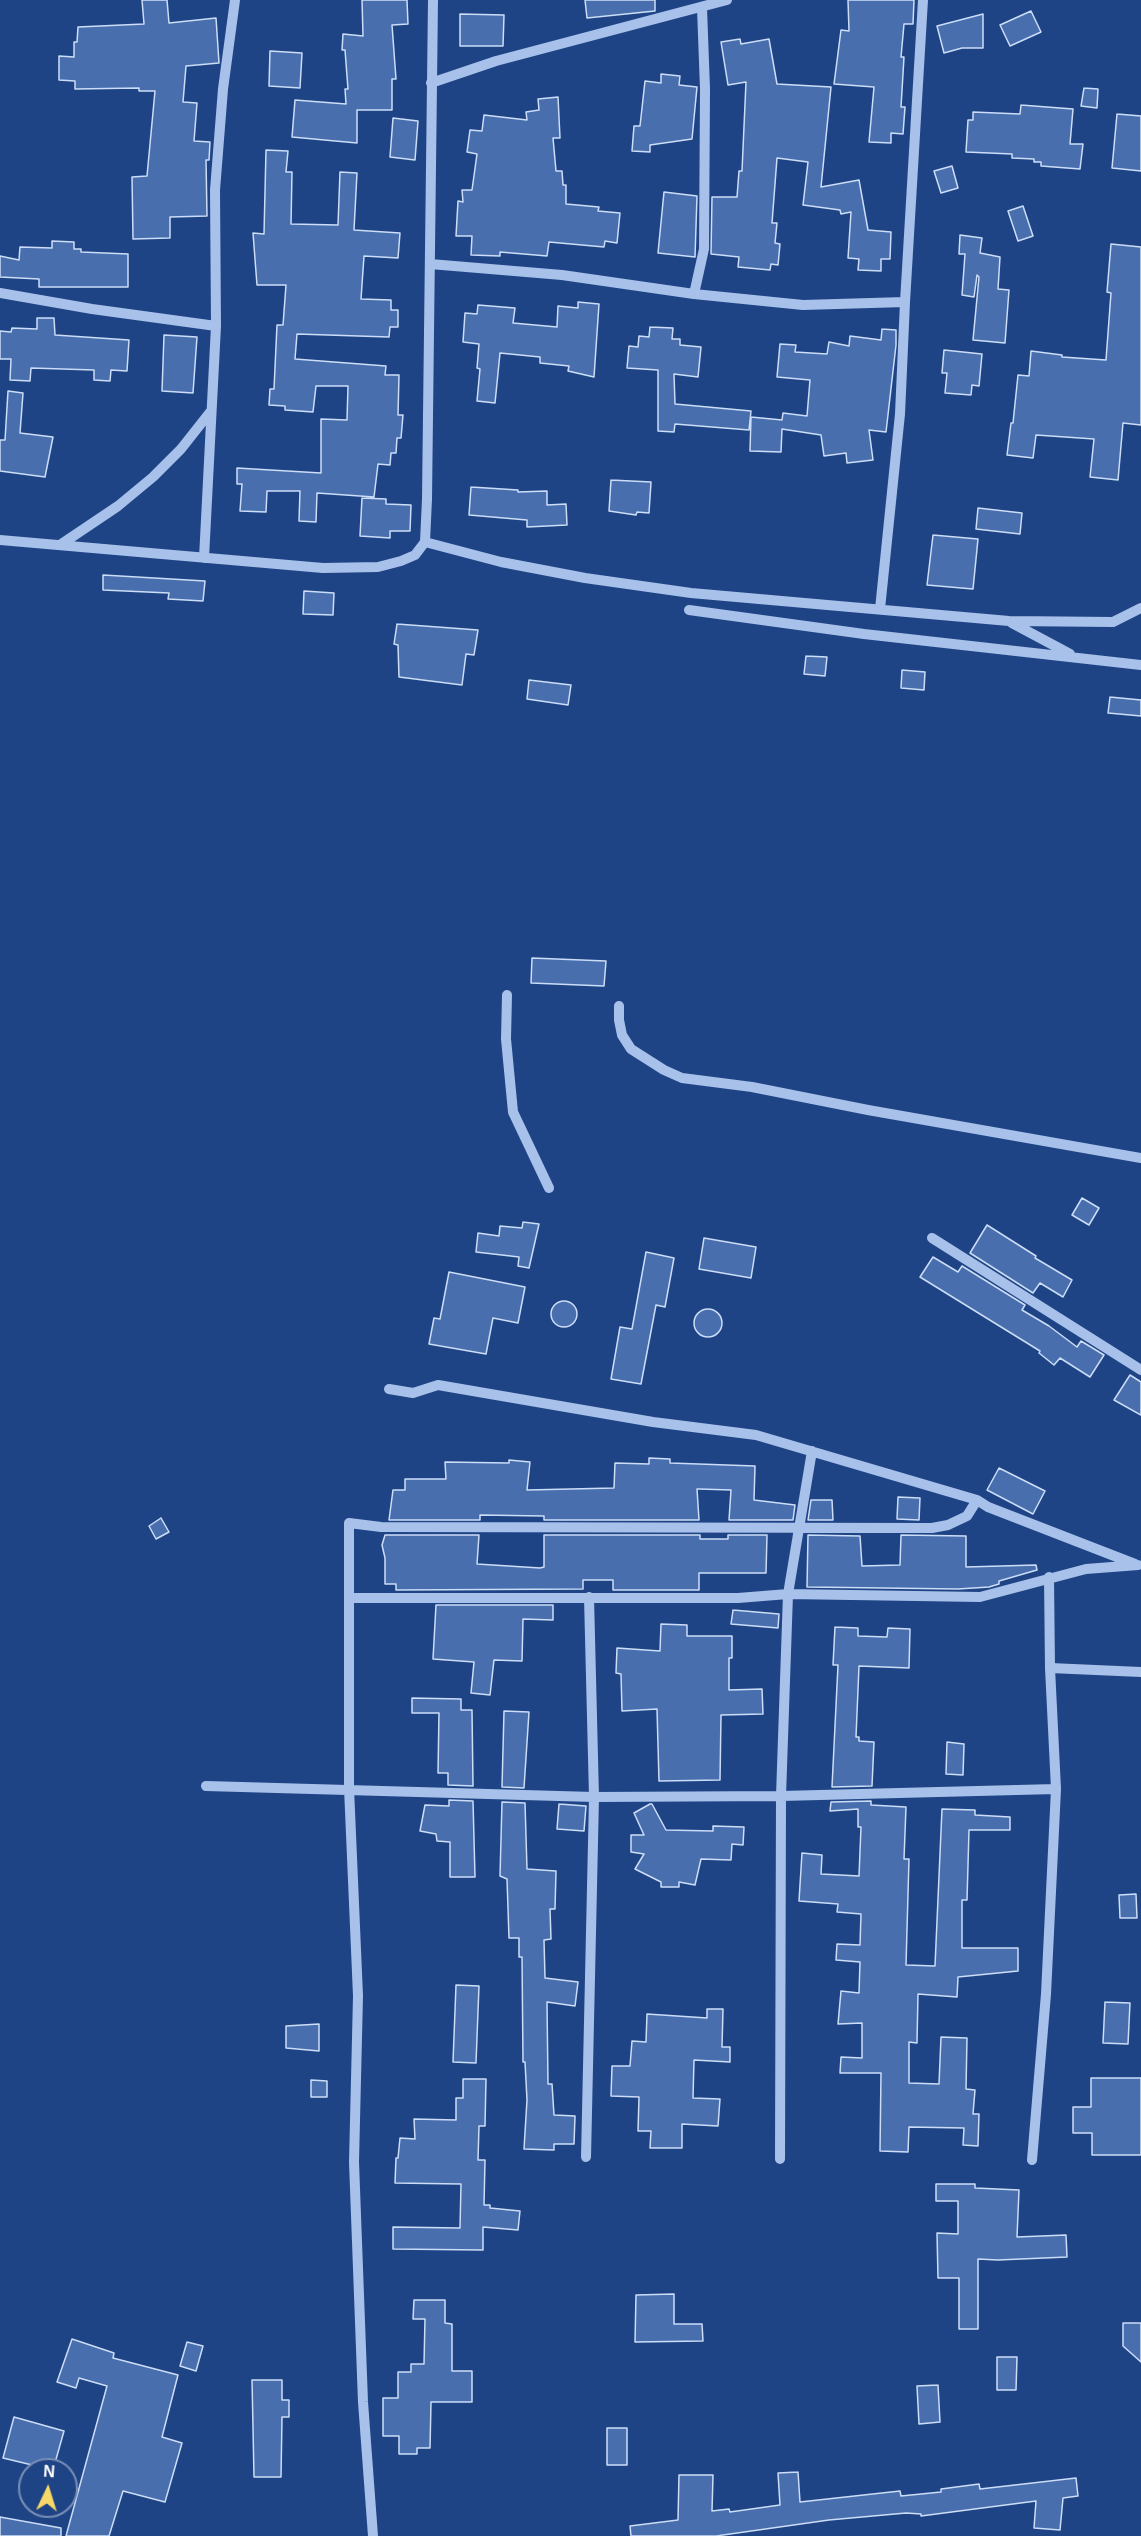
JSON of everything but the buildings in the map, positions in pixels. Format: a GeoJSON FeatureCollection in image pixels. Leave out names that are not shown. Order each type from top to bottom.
{"type":"FeatureCollection","features":[{"type":"Feature","properties":{"kind":"street"},"geometry":{"type":"LineString","coordinates":[[204,558],[216,326],[215,190],[223,89],[235,0]]}},
{"type":"Feature","properties":{"kind":"street"},"geometry":{"type":"LineString","coordinates":[[0,540],[323,568],[378,567],[415,555],[424,542],[433,0]]}},
{"type":"Feature","properties":{"kind":"street"},"geometry":{"type":"LineString","coordinates":[[431,83],[496,61],[727,0]]}},
{"type":"Feature","properties":{"kind":"street"},"geometry":{"type":"LineString","coordinates":[[880,609],[900,414],[923,0]]}},
{"type":"Feature","properties":{"kind":"street"},"geometry":{"type":"LineString","coordinates":[[694,294],[704,249],[705,89],[702,8]]}},
{"type":"Feature","properties":{"kind":"street"},"geometry":{"type":"LineString","coordinates":[[430,264],[562,275],[694,294],[803,305],[905,302]]}},
{"type":"Feature","properties":{"kind":"street"},"geometry":{"type":"LineString","coordinates":[[0,292],[92,309],[216,326]]}},
{"type":"Feature","properties":{"kind":"street"},"geometry":{"type":"LineString","coordinates":[[60,545],[118,506],[153,477],[181,449],[211,411]]}},
{"type":"Feature","properties":{"kind":"street"},"geometry":{"type":"LineString","coordinates":[[424,542],[501,562],[691,593],[1010,621],[1113,622],[1141,608]]}},
{"type":"Feature","properties":{"kind":"street"},"geometry":{"type":"LineString","coordinates":[[689,610],[864,634],[1141,665]]}},
{"type":"Feature","properties":{"kind":"street"},"geometry":{"type":"LineString","coordinates":[[1010,621],[1075,657]]}},
{"type":"Feature","properties":{"kind":"street"},"geometry":{"type":"LineString","coordinates":[[507,995],[506,1039],[513,1112],[549,1188]]}},
{"type":"Feature","properties":{"kind":"street"},"geometry":{"type":"LineString","coordinates":[[619,1006],[622,1035],[631,1049],[664,1070],[682,1078],[753,1087],[868,1110],[1141,1158]]}},
{"type":"Feature","properties":{"kind":"street"},"geometry":{"type":"LineString","coordinates":[[932,1238],[1141,1370]]}},
{"type":"Feature","properties":{"kind":"street"},"geometry":{"type":"LineString","coordinates":[[389,1389],[413,1393],[438,1384],[653,1422],[756,1435],[977,1500],[1030,1524],[1139,1565]]}},
{"type":"Feature","properties":{"kind":"street"},"geometry":{"type":"LineString","coordinates":[[780,2158],[781,1796],[788,1594],[812,1451]]}},
{"type":"Feature","properties":{"kind":"street"},"geometry":{"type":"LineString","coordinates":[[373,2536],[363,2402],[354,2162],[358,1996],[349,1788],[350,1523],[393,1527],[932,1528],[948,1525],[967,1516],[977,1500]]}},
{"type":"Feature","properties":{"kind":"street"},"geometry":{"type":"LineString","coordinates":[[350,1598],[589,1596],[738,1598],[788,1594],[980,1597],[1086,1569],[1139,1565]]}},
{"type":"Feature","properties":{"kind":"street"},"geometry":{"type":"LineString","coordinates":[[1032,2160],[1046,1994],[1056,1789],[1050,1668],[1049,1577]]}},
{"type":"Feature","properties":{"kind":"street"},"geometry":{"type":"LineString","coordinates":[[586,2157],[594,1797],[589,1596]]}},
{"type":"Feature","properties":{"kind":"street"},"geometry":{"type":"LineString","coordinates":[[1050,1668],[1141,1672]]}},
{"type":"Feature","properties":{"kind":"street"},"geometry":{"type":"LineString","coordinates":[[206,1786],[349,1788],[594,1797],[781,1796],[1056,1789]]}}]}
